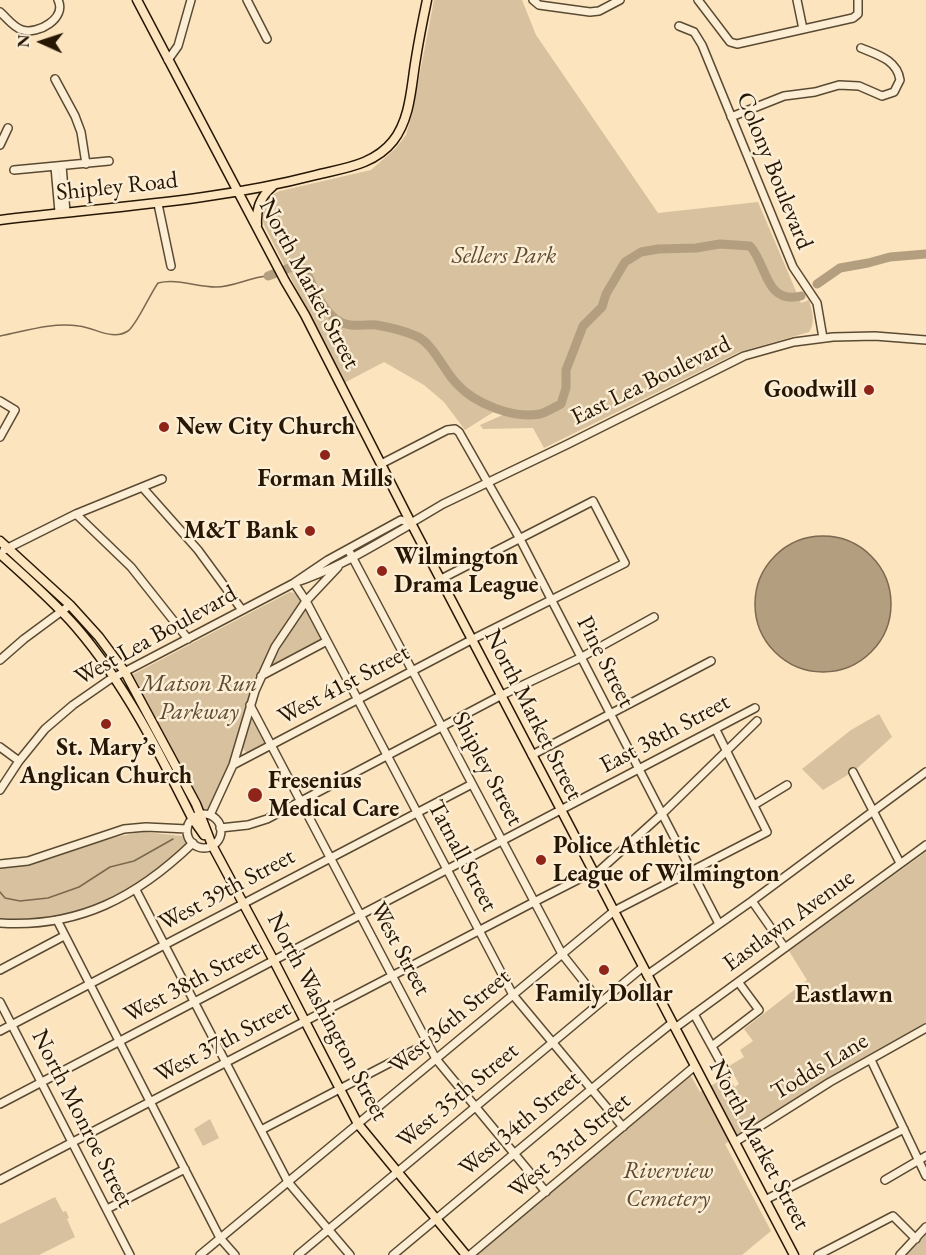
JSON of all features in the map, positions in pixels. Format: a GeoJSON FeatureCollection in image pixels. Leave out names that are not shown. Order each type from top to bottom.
{"type":"FeatureCollection","features":[{"type":"Feature","properties":{"kind":"main road","name":"North Market Street"},"geometry":{"type":"LineString","coordinates":[[137,0],[305,315],[411,523],[794,1255]]}},
{"type":"Feature","properties":{"kind":"main road","name":"Shipley Road"},"geometry":{"type":"LineString","coordinates":[[0,220],[158,204],[238,193],[366,162],[382,153],[400,131],[406,114],[427,0]]}},
{"type":"Feature","properties":{"kind":"main road"},"geometry":{"type":"LineString","coordinates":[[258,230],[259,202],[273,186]]}},
{"type":"Feature","properties":{"kind":"main road","name":"North Washington Street"},"geometry":{"type":"LineString","coordinates":[[0,541],[70,605],[99,637],[125,672],[196,816]]}},
{"type":"Feature","properties":{"kind":"main road","name":"North Washington Street"},"geometry":{"type":"LineString","coordinates":[[0,554],[78,628],[134,706],[244,904],[358,1124],[468,1255]]}},
{"type":"Feature","properties":{"kind":"street"},"geometry":{"type":"LineString","coordinates":[[0,12],[16,27],[25,31],[35,30],[58,16],[61,10],[58,0]]}},
{"type":"Feature","properties":{"kind":"street"},"geometry":{"type":"LineString","coordinates":[[168,60],[178,46],[191,0]]}},
{"type":"Feature","properties":{"kind":"street"},"geometry":{"type":"LineString","coordinates":[[247,0],[267,39]]}},
{"type":"Feature","properties":{"kind":"street"},"geometry":{"type":"LineString","coordinates":[[533,0],[539,5],[590,12],[599,11],[620,0]]}},
{"type":"Feature","properties":{"kind":"street"},"geometry":{"type":"LineString","coordinates":[[698,0],[729,42],[737,44],[853,18],[858,14],[858,0]]}},
{"type":"Feature","properties":{"kind":"street"},"geometry":{"type":"LineString","coordinates":[[797,0],[803,29]]}},
{"type":"Feature","properties":{"kind":"street","name":"Colony Boulevard"},"geometry":{"type":"LineString","coordinates":[[679,26],[698,36],[793,267],[817,303],[823,338]]}},
{"type":"Feature","properties":{"kind":"street"},"geometry":{"type":"LineString","coordinates":[[731,117],[784,96],[815,92],[839,85],[859,86],[882,96],[894,92],[900,80],[894,65],[883,57],[861,48]]}},
{"type":"Feature","properties":{"kind":"street"},"geometry":{"type":"LineString","coordinates":[[55,79],[81,132],[86,164]]}},
{"type":"Feature","properties":{"kind":"street"},"geometry":{"type":"LineString","coordinates":[[0,145],[8,128]]}},
{"type":"Feature","properties":{"kind":"street"},"geometry":{"type":"LineString","coordinates":[[14,170],[109,161]]}},
{"type":"Feature","properties":{"kind":"street"},"geometry":{"type":"LineString","coordinates":[[58,166],[63,212]]}},
{"type":"Feature","properties":{"kind":"street"},"geometry":{"type":"LineString","coordinates":[[158,204],[171,266]]}},
{"type":"Feature","properties":{"kind":"street","name":"East Lea Boulevard"},"geometry":{"type":"LineString","coordinates":[[411,523],[443,504],[744,356],[794,342],[823,338],[875,336],[926,340]]}},
{"type":"Feature","properties":{"kind":"street"},"geometry":{"type":"LineString","coordinates":[[0,401],[15,410],[0,437]]}},
{"type":"Feature","properties":{"kind":"street","name":"Pine Street"},"geometry":{"type":"LineString","coordinates":[[381,464],[447,430],[453,429],[459,432],[520,539],[719,924]]}},
{"type":"Feature","properties":{"kind":"street"},"geometry":{"type":"LineString","coordinates":[[0,554],[8,547],[76,514],[162,479]]}},
{"type":"Feature","properties":{"kind":"street"},"geometry":{"type":"LineString","coordinates":[[143,488],[198,550],[242,610]]}},
{"type":"Feature","properties":{"kind":"street","name":"West 41st Street"},"geometry":{"type":"LineString","coordinates":[[233,765],[472,639],[625,562],[593,501],[520,539]]}},
{"type":"Feature","properties":{"kind":"street"},"geometry":{"type":"LineString","coordinates":[[76,514],[131,567],[188,639]]}},
{"type":"Feature","properties":{"kind":"street","name":"West Lea Boulevard"},"geometry":{"type":"LineString","coordinates":[[0,790],[37,738],[60,716],[114,677],[294,583],[348,549],[401,520],[411,523]]}},
{"type":"Feature","properties":{"kind":"street","name":"West Lea Boulevard"},"geometry":{"type":"LineString","coordinates":[[294,583],[316,576],[354,557],[411,523]]}},
{"type":"Feature","properties":{"kind":"street"},"geometry":{"type":"LineString","coordinates":[[441,579],[520,539]]}},
{"type":"Feature","properties":{"kind":"street","name":"Shipley Street"},"geometry":{"type":"LineString","coordinates":[[348,549],[562,954],[600,1002]]}},
{"type":"Feature","properties":{"kind":"street"},"geometry":{"type":"LineString","coordinates":[[210,815],[233,765],[250,705],[275,647],[306,601],[345,561]]}},
{"type":"Feature","properties":{"kind":"street","name":"Tatnall Street"},"geometry":{"type":"LineString","coordinates":[[294,583],[306,601],[358,699],[513,996],[623,1127]]}},
{"type":"Feature","properties":{"kind":"street"},"geometry":{"type":"LineString","coordinates":[[0,660],[70,605]]}},
{"type":"Feature","properties":{"kind":"street"},"geometry":{"type":"LineString","coordinates":[[220,828],[258,823],[502,694],[580,657],[654,617]]}},
{"type":"Feature","properties":{"kind":"street"},"geometry":{"type":"LineString","coordinates":[[261,676],[327,641]]}},
{"type":"Feature","properties":{"kind":"street"},"geometry":{"type":"LineString","coordinates":[[532,755],[711,661]]}},
{"type":"Feature","properties":{"kind":"street","name":"West Street"},"geometry":{"type":"LineString","coordinates":[[250,705],[436,1059],[546,1192]]}},
{"type":"Feature","properties":{"kind":"street","name":"East 38th Street"},"geometry":{"type":"LineString","coordinates":[[561,811],[755,708]]}},
{"type":"Feature","properties":{"kind":"street","name":"West 37th Street"},"geometry":{"type":"LineString","coordinates":[[0,1180],[479,930],[599,871],[758,721]]}},
{"type":"Feature","properties":{"kind":"street"},"geometry":{"type":"LineString","coordinates":[[716,730],[754,805],[787,785]]}},
{"type":"Feature","properties":{"kind":"street"},"geometry":{"type":"LineString","coordinates":[[0,747],[19,761]]}},
{"type":"Feature","properties":{"kind":"street"},"geometry":{"type":"LineString","coordinates":[[853,772],[900,863]]}},
{"type":"Feature","properties":{"kind":"street","name":"West 35th Street"},"geometry":{"type":"LineString","coordinates":[[298,1255],[600,1002],[752,901],[926,772]]}},
{"type":"Feature","properties":{"kind":"street","name":"West 39th Street"},"geometry":{"type":"LineString","coordinates":[[0,1031],[472,784]]}},
{"type":"Feature","properties":{"kind":"street","name":"West 36th Street"},"geometry":{"type":"LineString","coordinates":[[200,1255],[614,911],[767,832],[754,805]]}},
{"type":"Feature","properties":{"kind":"street","name":"West 38th Street"},"geometry":{"type":"LineString","coordinates":[[0,1104],[561,811]]}},
{"type":"Feature","properties":{"kind":"street"},"geometry":{"type":"LineString","coordinates":[[210,815],[217,820],[220,828],[219,838],[212,845],[202,847],[193,843],[188,837],[187,829],[196,816],[210,815]]}},
{"type":"Feature","properties":{"kind":"street"},"geometry":{"type":"LineString","coordinates":[[0,864],[28,861],[124,829],[146,827],[187,829]]}},
{"type":"Feature","properties":{"kind":"street"},"geometry":{"type":"LineString","coordinates":[[0,923],[30,924],[57,920],[90,911],[136,890],[172,863],[193,843]]}},
{"type":"Feature","properties":{"kind":"street","name":"Eastlawn Avenue"},"geometry":{"type":"LineString","coordinates":[[674,1026],[738,983],[926,845]]}},
{"type":"Feature","properties":{"kind":"street"},"geometry":{"type":"LineString","coordinates":[[136,890],[288,1182],[350,1255]]}},
{"type":"Feature","properties":{"kind":"street"},"geometry":{"type":"LineString","coordinates":[[752,901],[786,948]]}},
{"type":"Feature","properties":{"kind":"street"},"geometry":{"type":"LineString","coordinates":[[57,920],[220,1238],[235,1255]]}},
{"type":"Feature","properties":{"kind":"street"},"geometry":{"type":"LineString","coordinates":[[0,970],[64,936]]}},
{"type":"Feature","properties":{"kind":"street"},"geometry":{"type":"LineString","coordinates":[[712,1046],[759,1010],[738,983]]}},
{"type":"Feature","properties":{"kind":"street","name":"North Monroe Street"},"geometry":{"type":"LineString","coordinates":[[0,1002],[130,1255]]}},
{"type":"Feature","properties":{"kind":"street"},"geometry":{"type":"LineString","coordinates":[[694,1014],[727,1074]]}},
{"type":"Feature","properties":{"kind":"street","name":"West 34th Street"},"geometry":{"type":"LineString","coordinates":[[393,1255],[591,1089],[674,1026]]}},
{"type":"Feature","properties":{"kind":"street","name":"Todds Lane"},"geometry":{"type":"LineString","coordinates":[[735,1142],[830,1082],[926,1028]]}},
{"type":"Feature","properties":{"kind":"street"},"geometry":{"type":"LineString","coordinates":[[261,1130],[428,1043]]}},
{"type":"Feature","properties":{"kind":"street"},"geometry":{"type":"LineString","coordinates":[[871,1059],[926,1176]]}},
{"type":"Feature","properties":{"kind":"street","name":"West 33rd Street"},"geometry":{"type":"LineString","coordinates":[[468,1255],[695,1066]]}},
{"type":"Feature","properties":{"kind":"street"},"geometry":{"type":"LineString","coordinates":[[765,1200],[904,1130]]}},
{"type":"Feature","properties":{"kind":"street"},"geometry":{"type":"LineString","coordinates":[[885,1180],[926,1156]]}},
{"type":"Feature","properties":{"kind":"street"},"geometry":{"type":"LineString","coordinates":[[107,1209],[185,1169]]}},
{"type":"Feature","properties":{"kind":"street"},"geometry":{"type":"LineString","coordinates":[[818,1255],[893,1216],[916,1239]]}},
{"type":"Feature","properties":{"kind":"street"},"geometry":{"type":"LineString","coordinates":[[900,1255],[926,1227]]}},
{"type":"Feature","properties":{"kind":"green space","name":"Sellers Park"},"geometry":{"type":"Polygon","coordinates":[[[434,0],[522,0],[536,35],[658,213],[758,202],[801,303],[809,300],[813,321],[809,332],[739,352],[544,448],[533,428],[483,429],[480,425],[505,414],[495,411],[465,430],[444,402],[424,385],[384,362],[344,383],[264,225],[263,209],[267,200],[280,191],[371,170],[395,149],[406,135],[412,114],[434,0]]]}},
{"type":"Feature","properties":{"kind":"green space","name":"Matson Run Parkway"},"geometry":{"type":"Polygon","coordinates":[[[290,592],[301,599],[300,605],[274,644],[229,769],[214,802],[208,809],[201,809],[130,676],[290,592]]]}},
{"type":"Feature","properties":{"kind":"green space","name":"Matson Run Parkway"},"geometry":{"type":"Polygon","coordinates":[[[305,611],[308,611],[322,640],[276,667],[271,665],[290,630],[305,611]]]}},
{"type":"Feature","properties":{"kind":"green space"},"geometry":{"type":"Polygon","coordinates":[[[879,714],[892,737],[854,771],[823,790],[802,769],[851,730],[879,714]]]}},
{"type":"Feature","properties":{"kind":"green space","name":"Matson Run Parkway"},"geometry":{"type":"Polygon","coordinates":[[[253,720],[265,743],[247,753],[242,748],[250,721],[253,720]]]}},
{"type":"Feature","properties":{"kind":"green space"},"geometry":{"type":"Polygon","coordinates":[[[144,832],[183,836],[186,842],[182,850],[135,888],[80,915],[0,923],[0,867],[37,861],[108,839],[144,832]]]}},
{"type":"Feature","properties":{"kind":"green space","name":"Riverview Cemetery"},"geometry":{"type":"Polygon","coordinates":[[[926,852],[926,1023],[841,1072],[725,1144],[771,1231],[742,1255],[477,1255],[690,1074],[700,1092],[728,1076],[735,1087],[739,1084],[729,1066],[744,1057],[740,1050],[753,1041],[744,1029],[807,980],[789,951],[926,852]]]}},
{"type":"Feature","properties":{"kind":"green space"},"geometry":{"type":"Polygon","coordinates":[[[210,1119],[219,1138],[203,1146],[194,1129],[210,1119]]]}},
{"type":"Feature","properties":{"kind":"green space"},"geometry":{"type":"Polygon","coordinates":[[[55,1197],[63,1212],[66,1211],[75,1237],[39,1255],[0,1255],[0,1224],[55,1197]]]}},
{"type":"Feature","properties":{"kind":"green space"},"geometry":{"type":"Polygon","coordinates":[[[926,1227],[926,1255],[900,1255],[926,1227]]]}},
{"type":"Feature","properties":{"kind":"shaded area"},"geometry":{"type":"Polygon","coordinates":[[[823,536],[849,541],[871,556],[886,578],[891,604],[886,630],[871,652],[849,667],[823,672],[797,667],[775,652],[760,630],[755,604],[760,578],[775,556],[797,541],[823,536]]]}},
{"type":"Feature","properties":{"kind":"waterway"},"geometry":{"type":"LineString","coordinates":[[268,276],[292,267],[305,269],[323,305],[340,322],[381,326],[416,336],[428,345],[457,384],[474,398],[507,412],[530,415],[543,413],[561,404],[566,388],[566,370],[583,326],[602,307],[606,294],[625,262],[641,252],[720,244],[750,246],[768,281],[780,295],[801,296]]}},
{"type":"Feature","properties":{"kind":"waterway"},"geometry":{"type":"LineString","coordinates":[[817,284],[840,268],[890,257],[926,254]]}},
{"type":"Feature","properties":{"kind":"waterway"},"geometry":{"type":"LineString","coordinates":[[0,336],[58,325],[79,326],[110,334],[122,334],[135,323],[158,283],[179,282],[216,287],[268,276]]}},
{"type":"Feature","properties":{"kind":"waterway"},"geometry":{"type":"LineString","coordinates":[[0,892],[5,898],[20,901],[48,898],[79,887],[110,867],[134,861],[173,839]]}},
{"type":"Feature","properties":{"kind":"place","name":"Goodwill"},"geometry":{"type":"Point","coordinates":[869,390]}},
{"type":"Feature","properties":{"kind":"place","name":"New City Church"},"geometry":{"type":"Point","coordinates":[164,427]}},
{"type":"Feature","properties":{"kind":"place","name":"Forman Mills"},"geometry":{"type":"Point","coordinates":[325,455]}},
{"type":"Feature","properties":{"kind":"place","name":"M&T Bank"},"geometry":{"type":"Point","coordinates":[310,531]}},
{"type":"Feature","properties":{"kind":"place","name":"Wilmington Drama League"},"geometry":{"type":"Point","coordinates":[382,571]}},
{"type":"Feature","properties":{"kind":"place","name":"St. Mary’s Anglican Church"},"geometry":{"type":"Point","coordinates":[106,724]}},
{"type":"Feature","properties":{"kind":"place","name":"Fresenius Medical Care"},"geometry":{"type":"Point","coordinates":[255,795]}},
{"type":"Feature","properties":{"kind":"place","name":"Police Athletic League of Wilmington"},"geometry":{"type":"Point","coordinates":[541,860]}},
{"type":"Feature","properties":{"kind":"place","name":"Family Dollar"},"geometry":{"type":"Point","coordinates":[604,970]}},
{"type":"Feature","properties":{"kind":"district","name":"Eastlawn"},"geometry":{"type":"Point","coordinates":[844,995]}}]}
